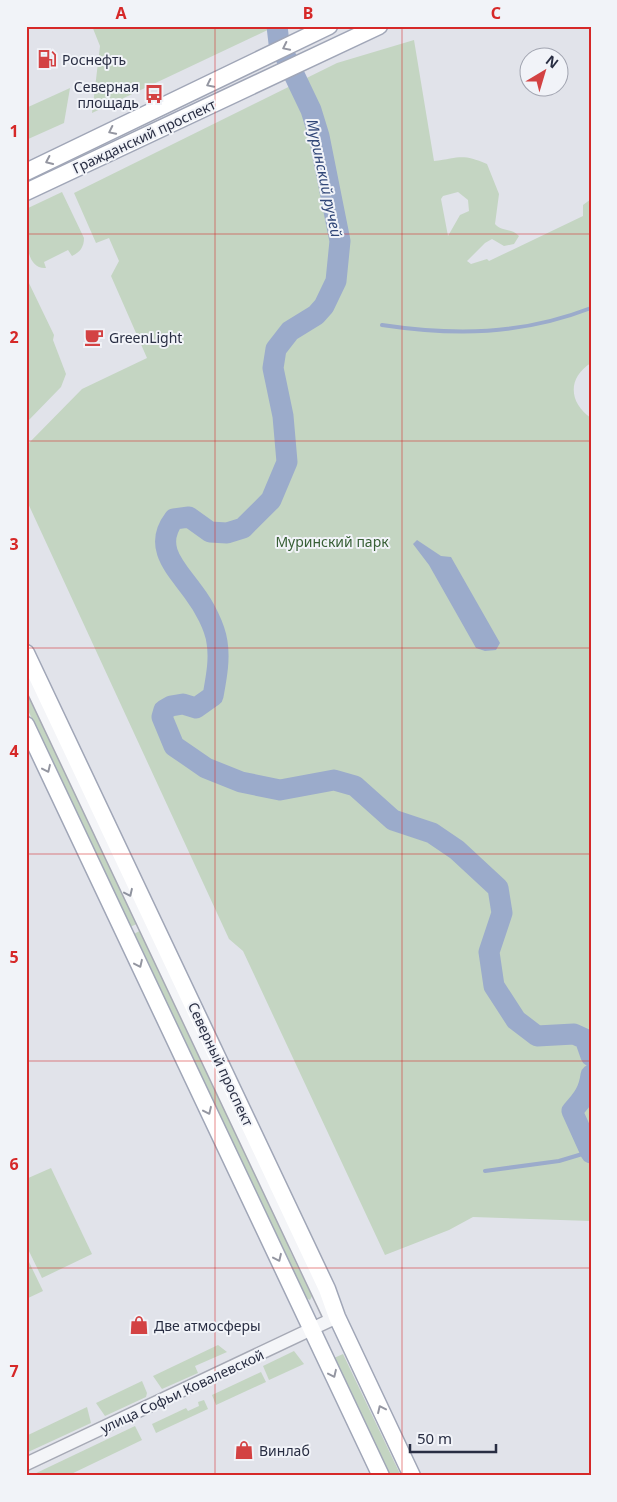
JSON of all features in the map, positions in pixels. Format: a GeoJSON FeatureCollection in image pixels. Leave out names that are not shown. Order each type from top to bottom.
{"type":"FeatureCollection","features":[{"type":"Feature","properties":{"kind":"main road","name":"Гражданский проспект"},"geometry":{"type":"LineString","coordinates":[[26,192],[379,26]]}},
{"type":"Feature","properties":{"kind":"main road","name":"Гражданский проспект"},"geometry":{"type":"LineString","coordinates":[[26,172],[323,29]]}},
{"type":"Feature","properties":{"kind":"main road","name":"Северный проспект"},"geometry":{"type":"LineString","coordinates":[[26,653],[312,1256],[334,1319],[412,1476]]}},
{"type":"Feature","properties":{"kind":"main road"},"geometry":{"type":"LineString","coordinates":[[26,725],[381,1476]]}},
{"type":"Feature","properties":{"kind":"street","name":"Северный проспект"},"geometry":{"type":"LineString","coordinates":[[26,675],[334,1319]]}},
{"type":"Feature","properties":{"kind":"street","name":"улица Софьи Ковалевской"},"geometry":{"type":"LineString","coordinates":[[26,1464],[334,1319]]}},
{"type":"Feature","properties":{"kind":"green space"},"geometry":{"type":"Polygon","coordinates":[[[92,26],[276,26],[92,113],[100,46],[92,26]]]}},
{"type":"Feature","properties":{"kind":"green space","name":"Муринский парк"},"geometry":{"type":"Polygon","coordinates":[[[414,40],[434,161],[466,157],[487,164],[499,194],[495,224],[519,236],[514,244],[504,246],[492,239],[485,243],[467,261],[471,264],[487,259],[489,261],[583,216],[583,205],[591,199],[591,363],[578,376],[574,390],[578,405],[591,418],[591,1221],[473,1217],[449,1230],[385,1255],[243,951],[229,939],[26,499],[26,446],[82,389],[147,358],[111,276],[119,261],[109,238],[96,243],[74,193],[337,63],[414,40]],[[458,192],[443,196],[441,199],[448,236],[460,215],[469,211],[468,200],[458,192]]]}},
{"type":"Feature","properties":{"kind":"green space"},"geometry":{"type":"Polygon","coordinates":[[[70,88],[64,123],[26,140],[26,108],[70,88]]]}},
{"type":"Feature","properties":{"kind":"green space"},"geometry":{"type":"Polygon","coordinates":[[[62,192],[84,238],[83,244],[79,251],[72,256],[68,250],[44,262],[46,268],[38,267],[29,254],[27,245],[26,209],[62,192]]]}},
{"type":"Feature","properties":{"kind":"green space"},"geometry":{"type":"Polygon","coordinates":[[[26,277],[54,335],[53,340],[66,374],[61,387],[26,423],[26,277]]]}},
{"type":"Feature","properties":{"kind":"green space"},"geometry":{"type":"Polygon","coordinates":[[[26,683],[139,923],[130,927],[26,706],[26,683]]]}},
{"type":"Feature","properties":{"kind":"green space"},"geometry":{"type":"Polygon","coordinates":[[[143,929],[277,1214],[290,1251],[312,1296],[310,1300],[306,1298],[134,934],[143,929]]]}},
{"type":"Feature","properties":{"kind":"green space"},"geometry":{"type":"Polygon","coordinates":[[[51,1168],[92,1254],[42,1278],[26,1245],[26,1179],[51,1168]]]}},
{"type":"Feature","properties":{"kind":"green space"},"geometry":{"type":"Polygon","coordinates":[[[29,1262],[43,1291],[26,1299],[26,1263],[29,1262]]]}},
{"type":"Feature","properties":{"kind":"green space"},"geometry":{"type":"Polygon","coordinates":[[[218,1345],[227,1352],[195,1366],[198,1373],[162,1389],[153,1376],[218,1345]]]}},
{"type":"Feature","properties":{"kind":"green space"},"geometry":{"type":"Polygon","coordinates":[[[294,1351],[304,1364],[269,1380],[263,1366],[294,1351]]]}},
{"type":"Feature","properties":{"kind":"green space"},"geometry":{"type":"Polygon","coordinates":[[[343,1354],[401,1476],[390,1476],[334,1358],[343,1354]]]}},
{"type":"Feature","properties":{"kind":"green space"},"geometry":{"type":"Polygon","coordinates":[[[261,1372],[266,1382],[216,1405],[212,1395],[261,1372]]]}},
{"type":"Feature","properties":{"kind":"green space"},"geometry":{"type":"Polygon","coordinates":[[[142,1381],[147,1393],[146,1397],[105,1416],[96,1403],[142,1381]]]}},
{"type":"Feature","properties":{"kind":"green space"},"geometry":{"type":"Polygon","coordinates":[[[204,1400],[208,1409],[156,1433],[152,1424],[186,1408],[188,1411],[199,1406],[198,1402],[204,1400]]]}},
{"type":"Feature","properties":{"kind":"green space"},"geometry":{"type":"Polygon","coordinates":[[[87,1407],[91,1423],[26,1453],[26,1436],[87,1407]]]}},
{"type":"Feature","properties":{"kind":"green space"},"geometry":{"type":"Polygon","coordinates":[[[135,1426],[142,1440],[67,1476],[30,1476],[135,1426]]]}},
{"type":"Feature","properties":{"kind":"water"},"geometry":{"type":"Polygon","coordinates":[[[417,540],[441,556],[451,557],[500,643],[496,650],[485,651],[476,648],[429,565],[413,544],[417,540]]]}},
{"type":"Feature","properties":{"kind":"waterway","name":"Муринский ручей"},"geometry":{"type":"LineString","coordinates":[[277,26],[279,43],[311,110],[319,136],[340,241],[336,281],[324,306],[316,315],[290,331],[276,349],[273,368],[283,416],[287,462],[271,500],[243,528],[227,533],[210,532],[189,517],[174,519],[168,530],[166,549],[175,567],[198,598],[208,617],[216,636],[218,656],[213,696],[196,708],[183,704],[171,706],[164,710],[162,717],[174,746],[206,768],[241,782],[280,790],[334,780],[355,786],[393,820],[432,833],[457,850],[498,888],[502,913],[489,952],[494,986],[516,1020],[537,1036],[574,1034],[585,1039],[591,1056]]}},
{"type":"Feature","properties":{"kind":"waterway"},"geometry":{"type":"LineString","coordinates":[[382,325],[436,331],[488,331],[539,324],[591,308]]}},
{"type":"Feature","properties":{"kind":"waterway","name":"Муринский ручей"},"geometry":{"type":"LineString","coordinates":[[591,1075],[585,1094],[572,1111],[591,1153]]}},
{"type":"Feature","properties":{"kind":"waterway"},"geometry":{"type":"LineString","coordinates":[[485,1171],[559,1161],[589,1152]]}},
{"type":"Feature","properties":{"kind":"place","name":"Роснефть"},"geometry":{"type":"Point","coordinates":[47,59]}},
{"type":"Feature","properties":{"kind":"place","name":"Северная площадь"},"geometry":{"type":"Point","coordinates":[154,94]}},
{"type":"Feature","properties":{"kind":"place","name":"GreenLight"},"geometry":{"type":"Point","coordinates":[94,337]}},
{"type":"Feature","properties":{"kind":"place","name":"Две атмосферы"},"geometry":{"type":"Point","coordinates":[139,1325]}},
{"type":"Feature","properties":{"kind":"place","name":"Винлаб"},"geometry":{"type":"Point","coordinates":[244,1450]}}]}
